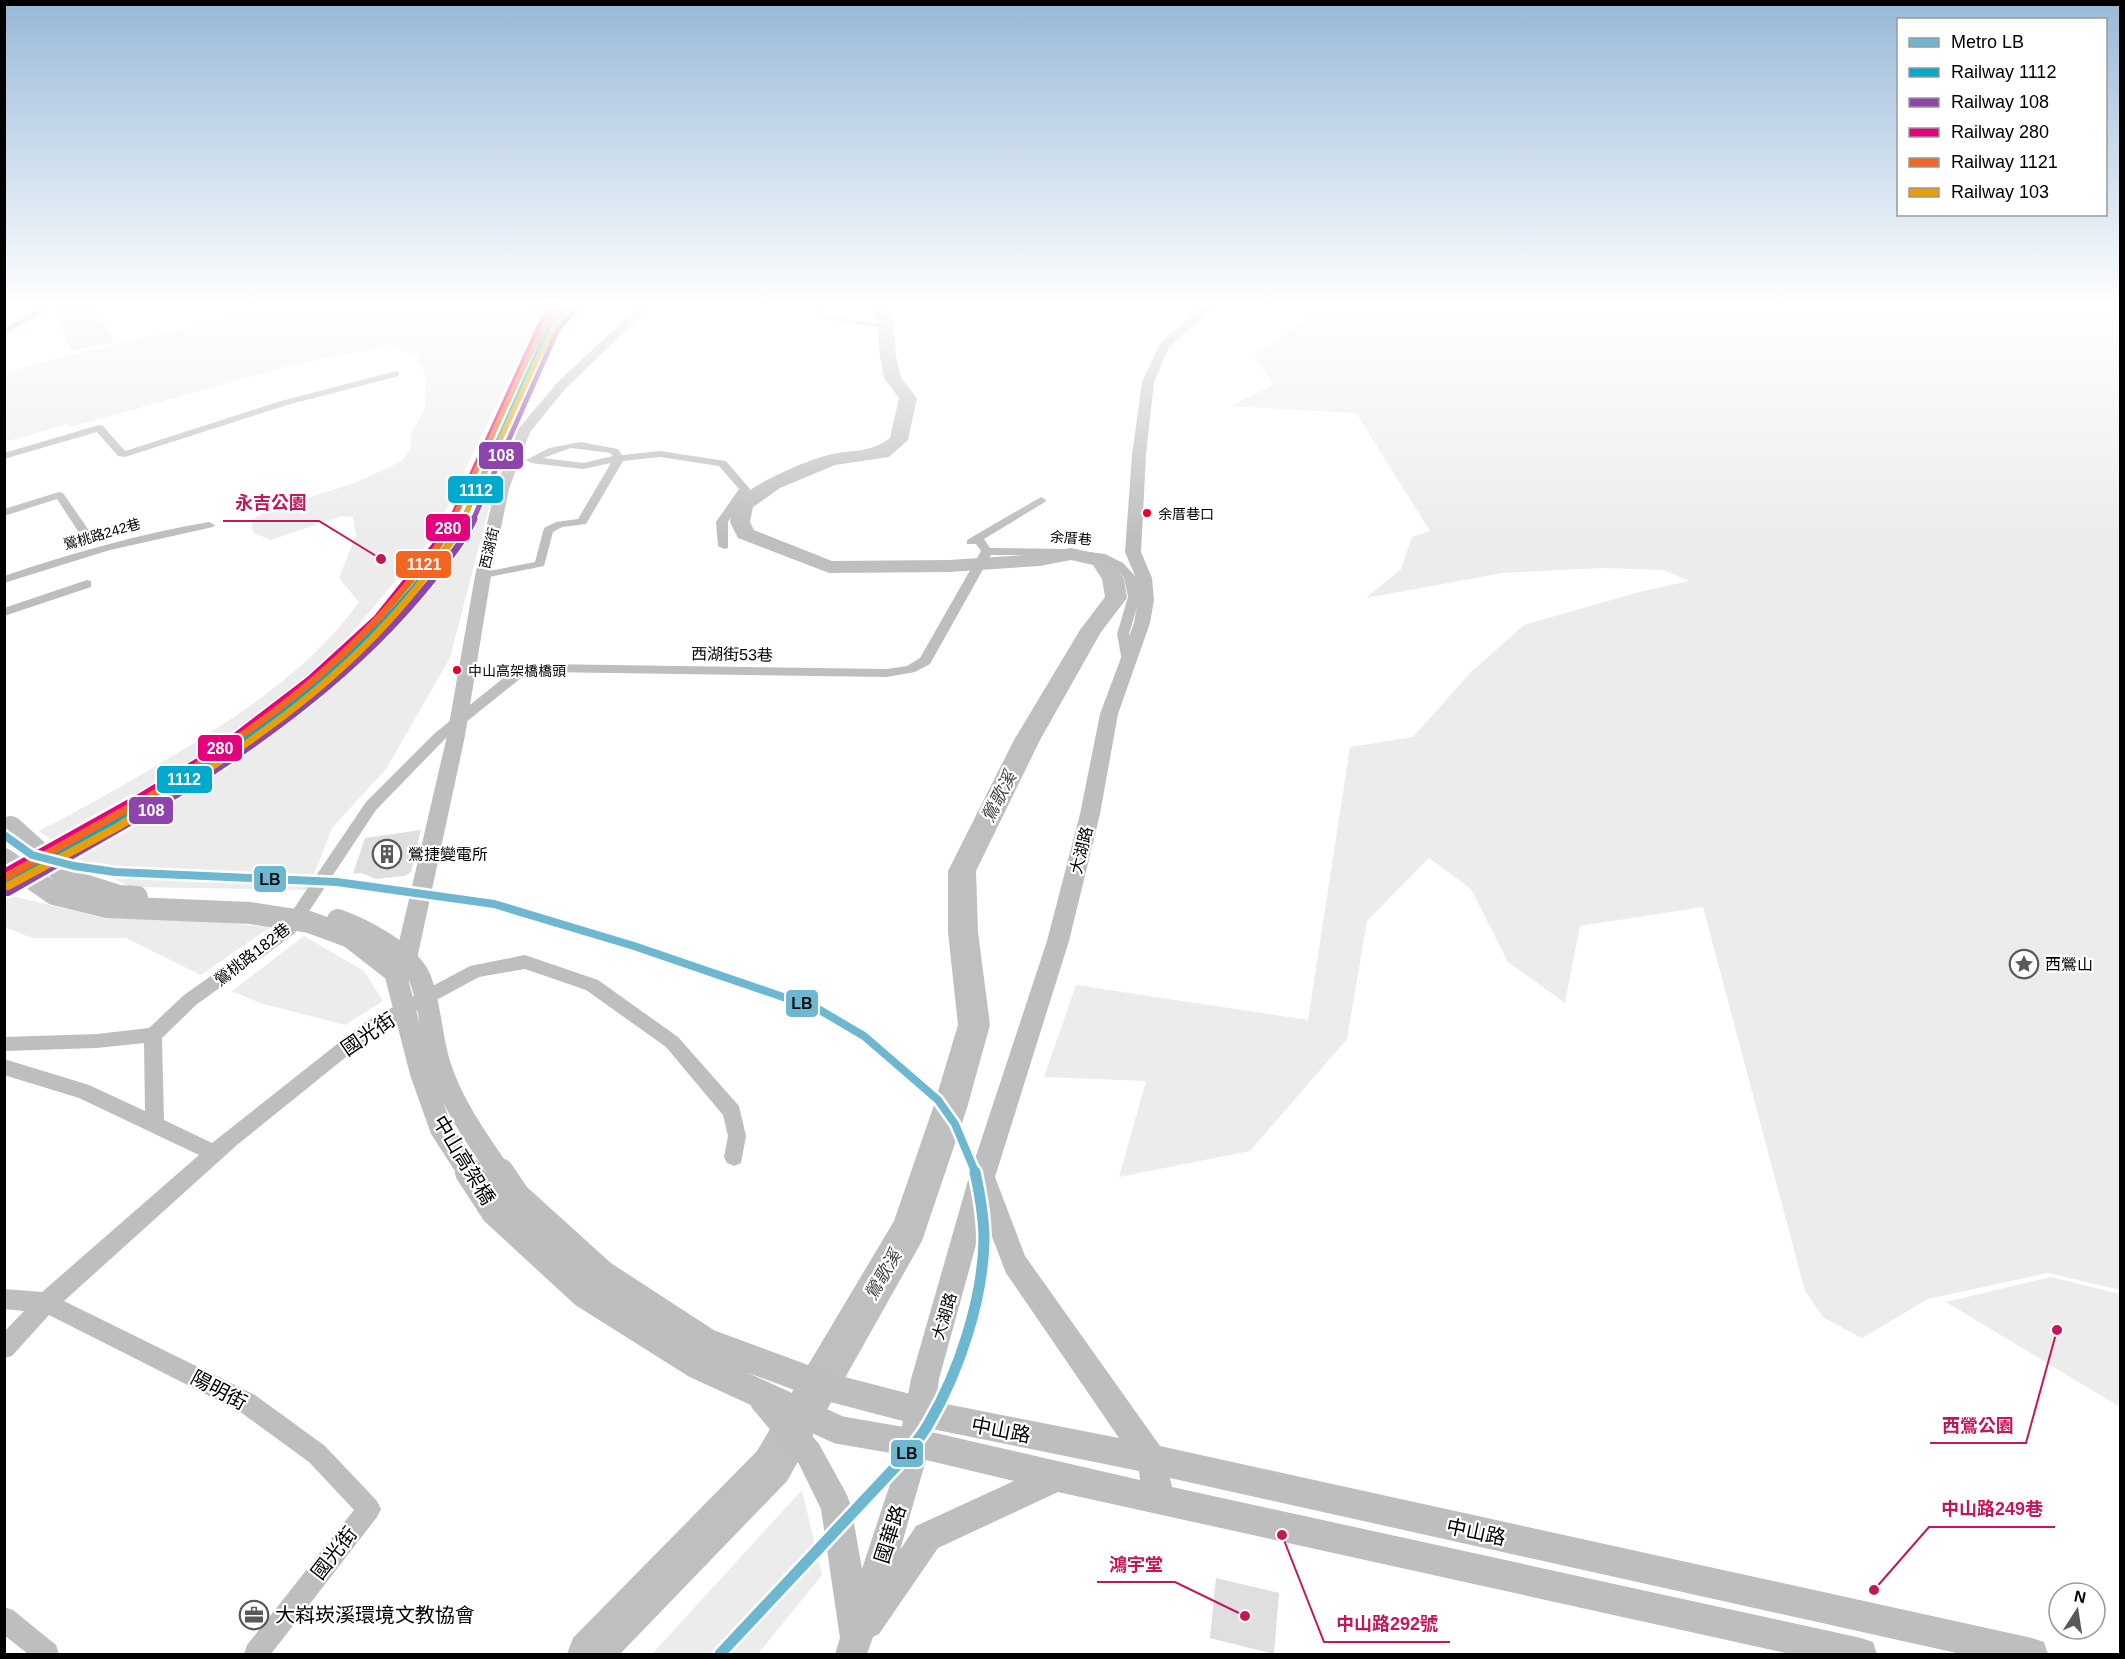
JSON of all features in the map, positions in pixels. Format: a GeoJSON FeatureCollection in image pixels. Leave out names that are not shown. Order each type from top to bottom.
{"type":"FeatureCollection","features":[{"type":"Feature","properties":{"kind":"street"},"geometry":{"type":"LineString","coordinates":[[4,456],[99,428],[122,454],[129,453],[263,409],[368,381]]}},
{"type":"Feature","properties":{"kind":"street","name":"西湖街"},"geometry":{"type":"LineString","coordinates":[[457,729],[483,576],[502,489],[524,431],[566,381]]}},
{"type":"Feature","properties":{"kind":"street","name":"大湖路"},"geometry":{"type":"LineString","coordinates":[[920,1411],[925,1379],[982,1177],[1058,941],[1090,814],[1109,714],[1142,623],[1146,600],[1144,578],[1133,552],[1139,455],[1148,381]]}},
{"type":"Feature","properties":{"kind":"street"},"geometry":{"type":"LineString","coordinates":[[619,458],[614,451],[590,444],[555,446],[531,460],[583,466],[619,458],[660,454],[722,463],[745,489],[722,522],[724,546]]}},
{"type":"Feature","properties":{"kind":"street"},"geometry":{"type":"LineString","coordinates":[[483,576],[540,564],[548,530],[560,524],[582,522],[619,458]]}},
{"type":"Feature","properties":{"kind":"street"},"geometry":{"type":"LineString","coordinates":[[4,513],[59,495],[84,532]]}},
{"type":"Feature","properties":{"kind":"street"},"geometry":{"type":"LineString","coordinates":[[987,551],[975,540],[1041,500]]}},
{"type":"Feature","properties":{"kind":"street","name":"鶯桃路242巷"},"geometry":{"type":"LineString","coordinates":[[4,580],[88,552],[156,534],[209,525]]}},
{"type":"Feature","properties":{"kind":"street","name":"余厝巷"},"geometry":{"type":"LineString","coordinates":[[987,551],[1065,552],[1105,556],[1119,565],[1130,577],[1134,597],[1123,634],[1128,661]]}},
{"type":"Feature","properties":{"kind":"street","name":"西湖街53巷"},"geometry":{"type":"LineString","coordinates":[[457,729],[522,670],[544,668],[887,673],[910,669],[924,660],[974,578],[987,551]]}},
{"type":"Feature","properties":{"kind":"street"},"geometry":{"type":"LineString","coordinates":[[4,612],[87,584]]}},
{"type":"Feature","properties":{"kind":"street","name":"中山高架橋"},"geometry":{"type":"LineString","coordinates":[[457,729],[426,877],[400,965],[421,1073],[441,1129],[495,1212],[584,1294],[695,1364],[756,1390],[838,1430],[915,1443]]}},
{"type":"Feature","properties":{"kind":"street","name":"鶯桃路182巷"},"geometry":{"type":"LineString","coordinates":[[153,1035],[190,1000],[288,930],[371,807],[440,736],[457,729]]}},
{"type":"Feature","properties":{"kind":"street","name":"中山高架橋"},"geometry":{"type":"LineString","coordinates":[[7,824],[71,881],[119,896],[259,901],[313,911],[360,928],[400,965]]}},
{"type":"Feature","properties":{"kind":"street","name":"中山高架橋"},"geometry":{"type":"LineString","coordinates":[[4,859],[54,894],[107,907],[250,913],[309,922],[350,937],[400,965],[421,979],[440,1066],[463,1119],[517,1197],[602,1274],[708,1343],[824,1386],[920,1411]]}},
{"type":"Feature","properties":{"kind":"street","name":"國光街"},"geometry":{"type":"LineString","coordinates":[[4,1348],[46,1303],[215,1153],[371,1027],[476,971],[525,962],[592,985],[672,1042],[732,1112],[737,1136],[734,1157]]}},
{"type":"Feature","properties":{"kind":"street"},"geometry":{"type":"LineString","coordinates":[[4,1044],[97,1041],[153,1035],[155,1125]]}},
{"type":"Feature","properties":{"kind":"street"},"geometry":{"type":"LineString","coordinates":[[4,1067],[83,1091],[215,1153]]}},
{"type":"Feature","properties":{"kind":"street"},"geometry":{"type":"LineString","coordinates":[[982,1177],[1015,1264],[1151,1460],[1159,1499]]}},
{"type":"Feature","properties":{"kind":"street"},"geometry":{"type":"LineString","coordinates":[[4,1299],[46,1303]]}},
{"type":"Feature","properties":{"kind":"street","name":"陽明街"},"geometry":{"type":"LineString","coordinates":[[46,1303],[247,1403],[317,1454],[369,1509]]}},
{"type":"Feature","properties":{"kind":"street"},"geometry":{"type":"LineString","coordinates":[[756,1390],[809,1454],[836,1506],[845,1554],[854,1647]]}},
{"type":"Feature","properties":{"kind":"street","name":"國華路"},"geometry":{"type":"LineString","coordinates":[[854,1647],[907,1478],[920,1411]]}},
{"type":"Feature","properties":{"kind":"street","name":"中山路"},"geometry":{"type":"LineString","coordinates":[[920,1411],[941,1418],[1151,1460],[2032,1654]]}},
{"type":"Feature","properties":{"kind":"street","name":"中山路"},"geometry":{"type":"LineString","coordinates":[[915,1443],[1057,1477],[1861,1654]]}},
{"type":"Feature","properties":{"kind":"street"},"geometry":{"type":"LineString","coordinates":[[854,1647],[927,1537],[1057,1477]]}},
{"type":"Feature","properties":{"kind":"street","name":"國光街"},"geometry":{"type":"LineString","coordinates":[[256,1654],[369,1509]]}},
{"type":"Feature","properties":{"kind":"street"},"geometry":{"type":"LineString","coordinates":[[4,1619],[47,1654]]}},
{"type":"Feature","properties":{"kind":"shaded area"},"geometry":{"type":"Polygon","coordinates":[[[5,381],[232,381],[71,427],[67,424],[5,442],[5,381]]]}},
{"type":"Feature","properties":{"kind":"shaded area"},"geometry":{"type":"Polygon","coordinates":[[[426,381],[508,381],[432,538],[349,636],[307,676],[254,717],[158,782],[54,842],[39,831],[137,777],[240,713],[284,680],[324,644],[359,602],[339,578],[356,535],[353,517],[342,516],[271,540],[254,533],[251,526],[256,517],[269,510],[355,483],[402,461],[411,447],[410,436],[425,409],[426,381]]]}},
{"type":"Feature","properties":{"kind":"shaded area"},"geometry":{"type":"Polygon","coordinates":[[[1271,381],[2120,381],[2120,1290],[2048,1273],[1928,1299],[1862,1338],[1824,1318],[1805,1291],[1703,907],[1580,926],[1565,1003],[1508,962],[1471,889],[1429,858],[1367,921],[1347,1039],[1250,1151],[1119,1177],[1146,1081],[1044,1077],[1076,985],[1308,1020],[1350,747],[1413,737],[1472,671],[1524,625],[1643,591],[1689,581],[1664,570],[1602,568],[1503,573],[1366,598],[1401,569],[1412,537],[1430,531],[1356,413],[1231,406],[1273,385],[1271,381]]]}},
{"type":"Feature","properties":{"kind":"shaded area"},"geometry":{"type":"Polygon","coordinates":[[[496,481],[450,658],[386,769],[332,828],[308,890],[130,887],[72,857],[201,783],[333,688],[396,621],[451,549],[490,482],[496,481]]]}},
{"type":"Feature","properties":{"kind":"shaded area"},"geometry":{"type":"Polygon","coordinates":[[[4,894],[103,918],[176,919],[270,927],[201,975],[126,938],[32,938],[5,927],[4,894]]]}},
{"type":"Feature","properties":{"kind":"shaded area"},"geometry":{"type":"Polygon","coordinates":[[[304,936],[364,971],[383,1001],[345,1025],[260,1003],[232,991],[304,936]]]}},
{"type":"Feature","properties":{"kind":"shaded area"},"geometry":{"type":"Polygon","coordinates":[[[2051,1277],[2120,1294],[2120,1407],[1946,1302],[2051,1277]]]}},
{"type":"Feature","properties":{"kind":"shaded area"},"geometry":{"type":"Polygon","coordinates":[[[802,1490],[822,1575],[758,1654],[652,1654],[802,1490]]]}},
{"type":"Feature","properties":{"kind":"building","name":"鶯捷變電所"},"geometry":{"type":"Polygon","coordinates":[[[421,830],[411,872],[405,876],[376,879],[361,873],[353,874],[365,838],[421,830]]]}},
{"type":"Feature","properties":{"kind":"building"},"geometry":{"type":"Polygon","coordinates":[[[1216,1578],[1279,1593],[1274,1654],[1210,1638],[1216,1578]]]}},
{"type":"Feature","properties":{"kind":"waterway","name":"鶯歌溪"},"geometry":{"type":"LineString","coordinates":[[589,1654],[772,1466],[909,1229],[950,1108],[974,1025],[963,932],[962,871],[1027,740],[1091,630],[1116,598],[1113,579],[1101,560],[1071,554],[1040,560],[949,566],[829,567],[745,534],[740,522],[743,505],[773,484],[831,460],[882,453],[899,440],[908,398],[896,381]]}},
{"type":"Feature","properties":{"kind":"metro line","name":"LB"},"geometry":{"type":"LineString","coordinates":[[4,835],[32,855],[74,866],[115,872],[337,882],[494,904],[634,946],[818,1009],[864,1036],[938,1100],[955,1124],[975,1170],[982,1206],[984,1240],[976,1303],[944,1397],[928,1426],[902,1460],[720,1654]]}},
{"type":"Feature","properties":{"kind":"rail line","name":"280"},"geometry":{"type":"LineString","coordinates":[[4,873],[146,794],[220,748],[309,680],[377,618],[446,532],[514,381]]}},
{"type":"Feature","properties":{"kind":"rail line","name":"1121"},"geometry":{"type":"LineString","coordinates":[[4,878],[115,818],[228,747],[333,665],[378,621],[445,538],[517,381]]}},
{"type":"Feature","properties":{"kind":"rail line","name":"1112"},"geometry":{"type":"LineString","coordinates":[[4,884],[128,813],[249,736],[305,694],[359,647],[408,596],[458,532],[524,381]]}},
{"type":"Feature","properties":{"kind":"rail line","name":"103"},"geometry":{"type":"LineString","coordinates":[[8,886],[119,826],[233,755],[287,715],[338,672],[385,627],[453,542],[527,381]]}},
{"type":"Feature","properties":{"kind":"rail line","name":"108"},"geometry":{"type":"LineString","coordinates":[[8,892],[196,783],[255,744],[311,701],[364,654],[414,602],[465,537],[534,381]]}},
{"type":"Feature","properties":{"kind":"place","name":"余厝巷口"},"geometry":{"type":"Point","coordinates":[1147,513]}},
{"type":"Feature","properties":{"kind":"place","name":"永吉公園"},"geometry":{"type":"Point","coordinates":[381,559]}},
{"type":"Feature","properties":{"kind":"place","name":"中山高架橋橋頭"},"geometry":{"type":"Point","coordinates":[457,670]}},
{"type":"Feature","properties":{"kind":"place","name":"鶯捷變電所"},"geometry":{"type":"Point","coordinates":[387,854]}},
{"type":"Feature","properties":{"kind":"place","name":"西鶯山"},"geometry":{"type":"Point","coordinates":[2024,964]}},
{"type":"Feature","properties":{"kind":"place","name":"西鶯公園"},"geometry":{"type":"Point","coordinates":[2057,1330]}},
{"type":"Feature","properties":{"kind":"place","name":"中山路292號"},"geometry":{"type":"Point","coordinates":[1282,1535]}},
{"type":"Feature","properties":{"kind":"place","name":"中山路249巷"},"geometry":{"type":"Point","coordinates":[1874,1590]}},
{"type":"Feature","properties":{"kind":"place","name":"大嵙崁溪環境文教協會"},"geometry":{"type":"Point","coordinates":[254,1615]}},
{"type":"Feature","properties":{"kind":"place","name":"鴻宇堂"},"geometry":{"type":"Point","coordinates":[1245,1616]}}]}
